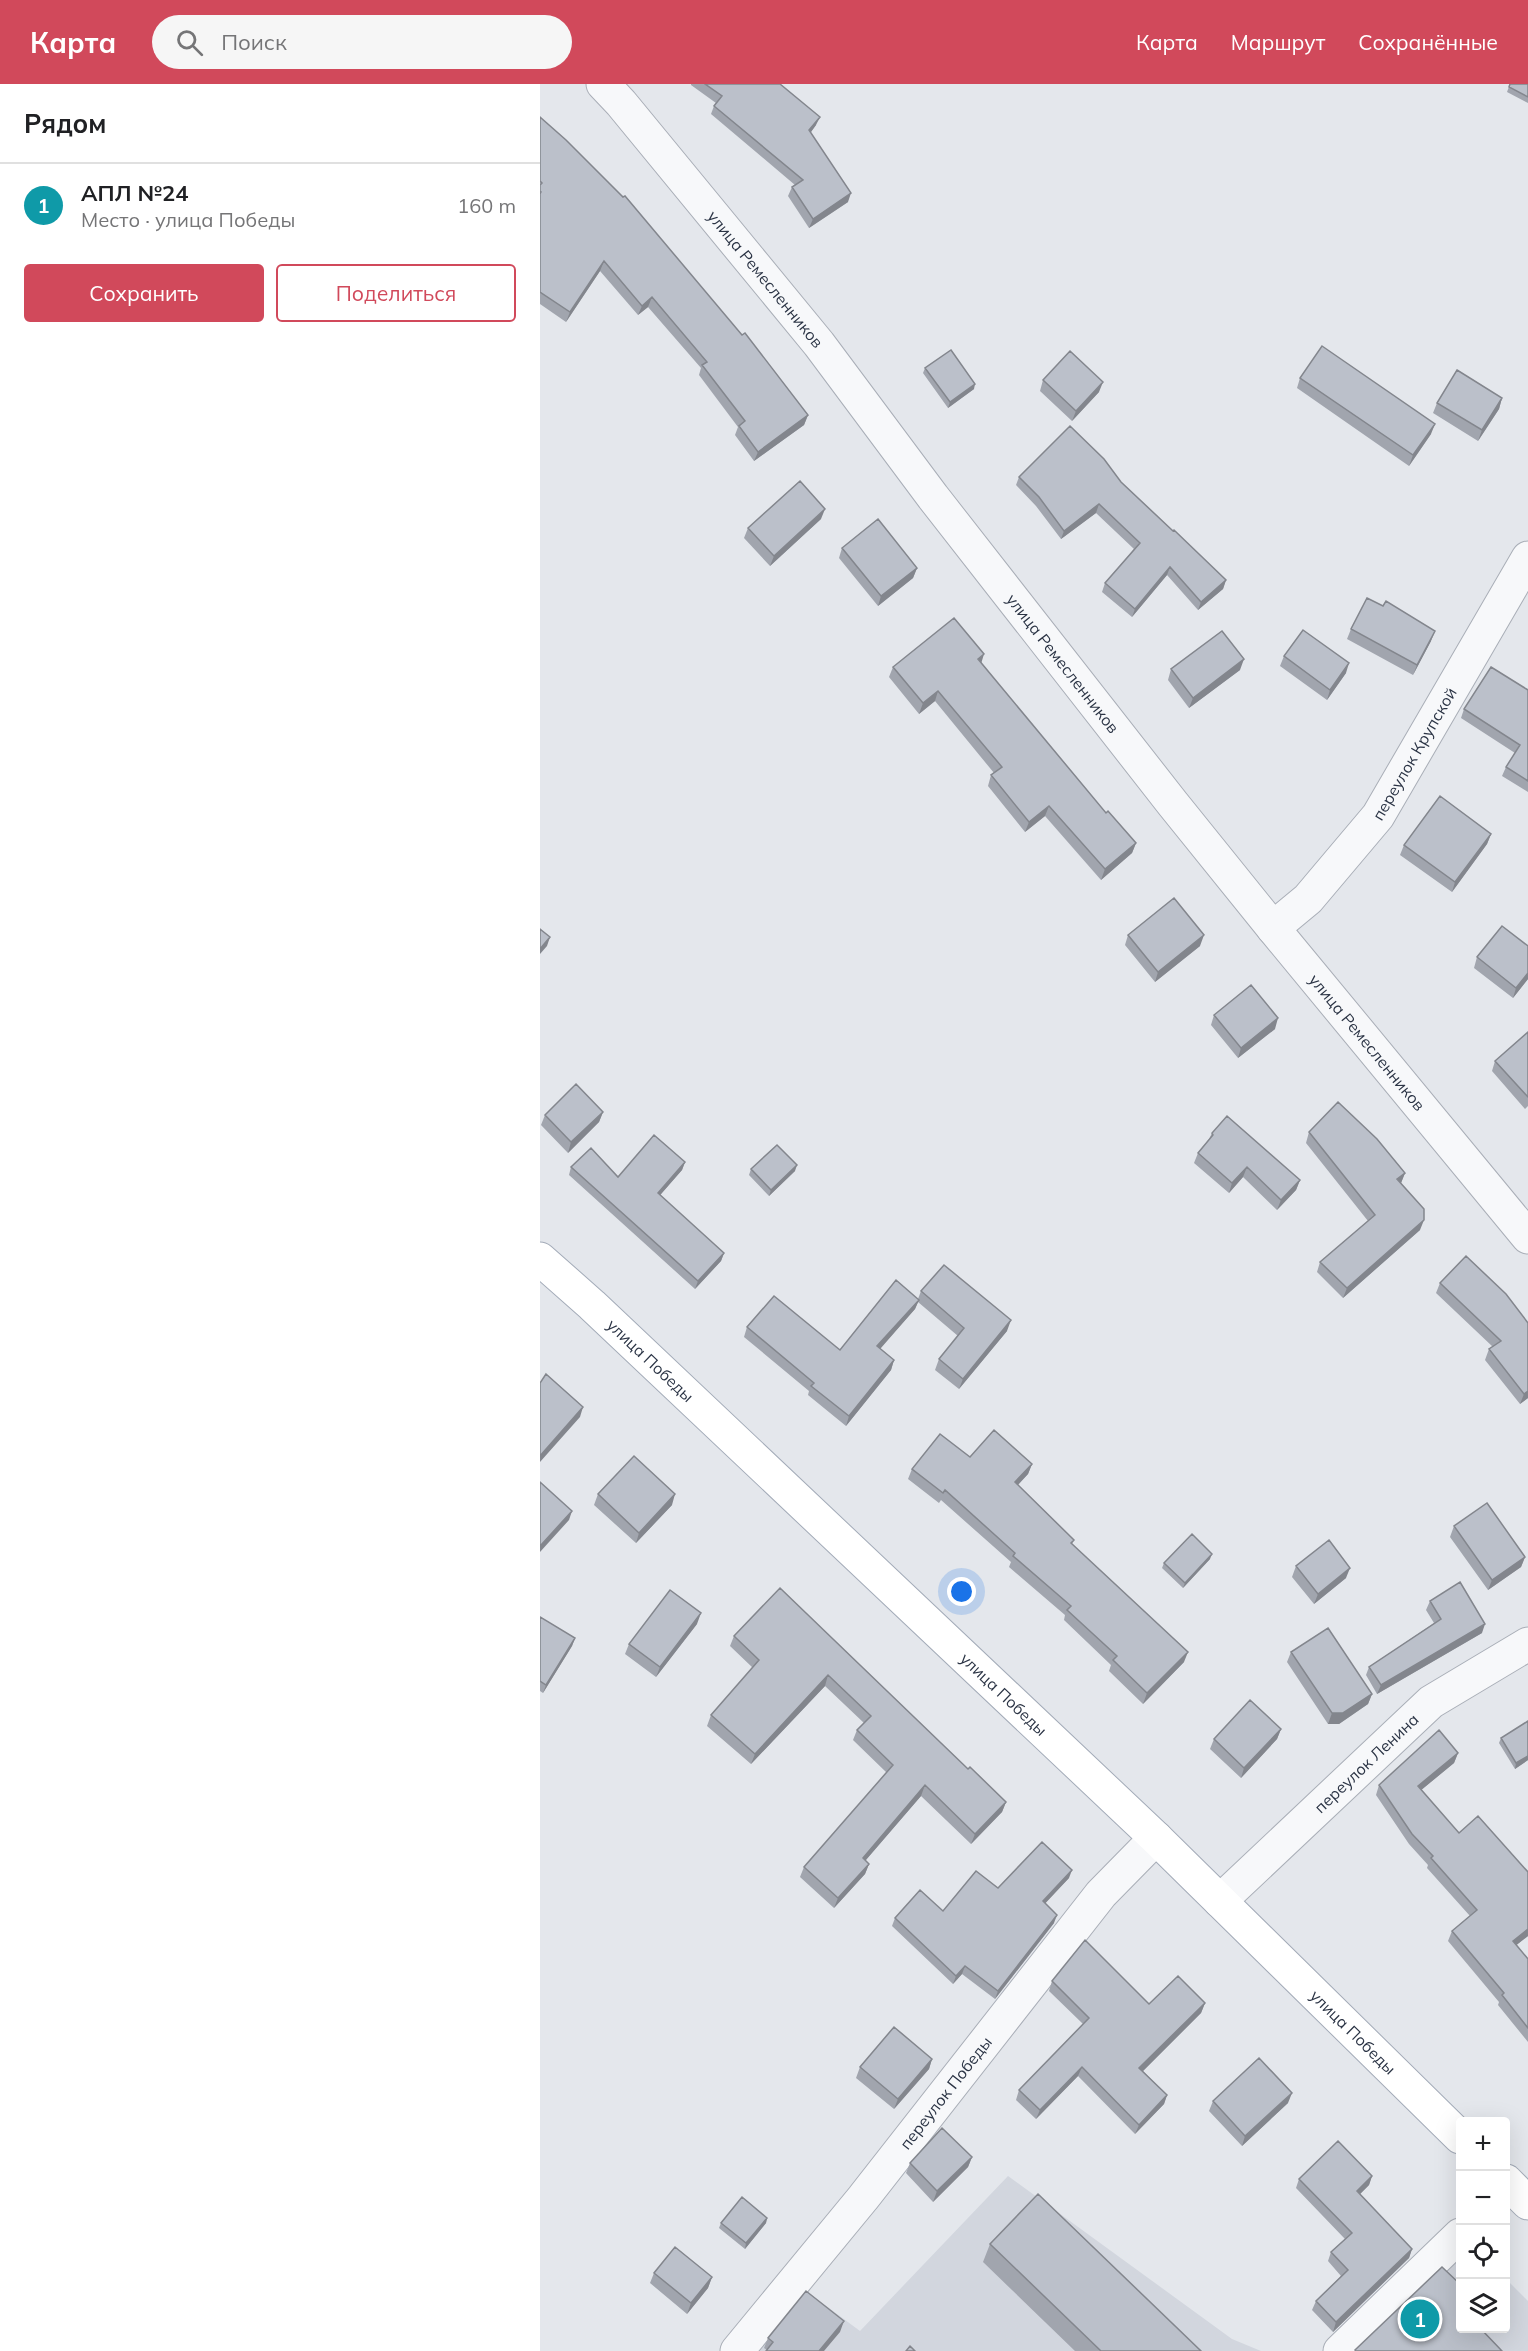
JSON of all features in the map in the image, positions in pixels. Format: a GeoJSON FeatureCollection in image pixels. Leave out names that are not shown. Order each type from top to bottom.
{"type":"FeatureCollection","features":[{"type":"Feature","properties":{"kind":"main road","name":"улица Победы"},"geometry":{"type":"LineString","coordinates":[[540,1259],[592,1305],[1156,1838],[1456,2132]]}},
{"type":"Feature","properties":{"kind":"street","name":"улица Ремесленников"},"geometry":{"type":"LineString","coordinates":[[603,84],[621,102],[819,344],[969,544],[1273,928],[1528,1237]]}},
{"type":"Feature","properties":{"kind":"street","name":"переулок Крупской"},"geometry":{"type":"LineString","coordinates":[[1273,928],[1308,899],[1378,816],[1528,558]]}},
{"type":"Feature","properties":{"kind":"street","name":"переулок Ленина"},"geometry":{"type":"LineString","coordinates":[[1220,1901],[1431,1702],[1528,1644]]}},
{"type":"Feature","properties":{"kind":"street","name":"переулок Победы"},"geometry":{"type":"LineString","coordinates":[[737,2351],[863,2198],[1101,1894],[1156,1838]]}},
{"type":"Feature","properties":{"kind":"street"},"geometry":{"type":"LineString","coordinates":[[1340,2351],[1456,2240]]}},
{"type":"Feature","properties":{"kind":"shaded area"},"geometry":{"type":"Polygon","coordinates":[[[1008,2176],[1232,2339],[1261,2351],[752,2351],[802,2288],[860,2331],[1008,2176]]]}},
{"type":"Feature","properties":{"kind":"shaded area"},"geometry":{"type":"Polygon","coordinates":[[[1456,2255],[1456,2333],[1510,2333],[1510,2283],[1528,2301],[1528,2351],[1327,2351],[1456,2255]]]}},
{"type":"Feature","properties":{"kind":"building"},"geometry":{"type":"Polygon","coordinates":[[[705,84],[780,84],[820,117],[809,130],[851,193],[813,219],[792,187],[803,180],[714,106],[722,96],[705,84]]]}},
{"type":"Feature","properties":{"kind":"building"},"geometry":{"type":"Polygon","coordinates":[[[1510,84],[1528,84],[1528,97],[1509,87],[1510,84]]]}},
{"type":"Feature","properties":{"kind":"building"},"geometry":{"type":"Polygon","coordinates":[[[540,117],[623,197],[625,196],[742,335],[745,333],[808,415],[758,452],[739,426],[745,421],[702,365],[707,362],[652,297],[642,306],[604,261],[570,312],[540,292],[540,185],[542,183],[540,181],[540,117]]]}},
{"type":"Feature","properties":{"kind":"building"},"geometry":{"type":"Polygon","coordinates":[[[1322,346],[1435,424],[1413,455],[1300,378],[1322,346]]]}},
{"type":"Feature","properties":{"kind":"building"},"geometry":{"type":"Polygon","coordinates":[[[951,350],[975,384],[950,402],[925,368],[951,350]]]}},
{"type":"Feature","properties":{"kind":"building"},"geometry":{"type":"Polygon","coordinates":[[[1070,351],[1103,382],[1076,411],[1043,380],[1070,351]]]}},
{"type":"Feature","properties":{"kind":"building"},"geometry":{"type":"Polygon","coordinates":[[[1457,370],[1502,398],[1482,430],[1437,403],[1457,370]]]}},
{"type":"Feature","properties":{"kind":"building"},"geometry":{"type":"Polygon","coordinates":[[[1070,426],[1104,459],[1121,482],[1226,580],[1201,602],[1170,567],[1135,609],[1105,583],[1140,543],[1099,504],[1064,531],[1039,497],[1019,477],[1070,426]]]}},
{"type":"Feature","properties":{"kind":"building"},"geometry":{"type":"Polygon","coordinates":[[[800,481],[825,509],[774,556],[748,528],[800,481]]]}},
{"type":"Feature","properties":{"kind":"building"},"geometry":{"type":"Polygon","coordinates":[[[878,519],[917,568],[881,596],[842,548],[878,519]]]}},
{"type":"Feature","properties":{"kind":"building"},"geometry":{"type":"Polygon","coordinates":[[[1367,598],[1383,606],[1386,601],[1435,631],[1417,665],[1351,629],[1367,598]]]}},
{"type":"Feature","properties":{"kind":"building"},"geometry":{"type":"Polygon","coordinates":[[[954,618],[984,654],[978,659],[1106,813],[1108,811],[1136,843],[1105,869],[1049,806],[1029,822],[991,775],[1002,767],[938,691],[923,703],[893,667],[954,618]]]}},
{"type":"Feature","properties":{"kind":"building"},"geometry":{"type":"Polygon","coordinates":[[[1303,630],[1349,663],[1330,690],[1284,656],[1303,630]]]}},
{"type":"Feature","properties":{"kind":"building"},"geometry":{"type":"Polygon","coordinates":[[[1222,631],[1244,659],[1193,698],[1171,669],[1222,631]]]}},
{"type":"Feature","properties":{"kind":"building"},"geometry":{"type":"Polygon","coordinates":[[[1491,667],[1528,690],[1528,781],[1506,767],[1520,745],[1464,709],[1491,667]]]}},
{"type":"Feature","properties":{"kind":"building"},"geometry":{"type":"Polygon","coordinates":[[[1440,796],[1491,834],[1455,882],[1404,845],[1440,796]]]}},
{"type":"Feature","properties":{"kind":"building"},"geometry":{"type":"Polygon","coordinates":[[[1174,898],[1204,935],[1158,972],[1128,935],[1174,898]]]}},
{"type":"Feature","properties":{"kind":"building"},"geometry":{"type":"Polygon","coordinates":[[[1502,926],[1528,946],[1528,973],[1516,988],[1477,957],[1502,926]]]}},
{"type":"Feature","properties":{"kind":"building"},"geometry":{"type":"Polygon","coordinates":[[[540,929],[550,937],[540,949],[540,929]]]}},
{"type":"Feature","properties":{"kind":"building"},"geometry":{"type":"Polygon","coordinates":[[[1251,985],[1278,1018],[1241,1048],[1214,1015],[1251,985]]]}},
{"type":"Feature","properties":{"kind":"building"},"geometry":{"type":"Polygon","coordinates":[[[1528,1032],[1528,1097],[1495,1061],[1528,1032]]]}},
{"type":"Feature","properties":{"kind":"building"},"geometry":{"type":"Polygon","coordinates":[[[576,1084],[603,1112],[571,1142],[545,1115],[576,1084]]]}},
{"type":"Feature","properties":{"kind":"building"},"geometry":{"type":"Polygon","coordinates":[[[1338,1102],[1377,1139],[1405,1173],[1397,1179],[1424,1209],[1424,1220],[1347,1288],[1320,1262],[1375,1215],[1309,1132],[1338,1102]]]}},
{"type":"Feature","properties":{"kind":"building"},"geometry":{"type":"Polygon","coordinates":[[[1227,1116],[1300,1180],[1281,1200],[1247,1167],[1232,1183],[1198,1153],[1227,1116]]]}},
{"type":"Feature","properties":{"kind":"building"},"geometry":{"type":"Polygon","coordinates":[[[654,1135],[685,1162],[658,1193],[724,1253],[698,1281],[571,1167],[591,1148],[618,1177],[654,1135]]]}},
{"type":"Feature","properties":{"kind":"building"},"geometry":{"type":"Polygon","coordinates":[[[777,1145],[797,1165],[771,1190],[751,1169],[777,1145]]]}},
{"type":"Feature","properties":{"kind":"building"},"geometry":{"type":"Polygon","coordinates":[[[1466,1256],[1506,1294],[1528,1323],[1528,1391],[1524,1394],[1489,1349],[1501,1341],[1440,1283],[1466,1256]]]}},
{"type":"Feature","properties":{"kind":"building"},"geometry":{"type":"Polygon","coordinates":[[[944,1265],[1011,1320],[963,1379],[939,1359],[964,1328],[921,1291],[944,1265]]]}},
{"type":"Feature","properties":{"kind":"building"},"geometry":{"type":"Polygon","coordinates":[[[896,1280],[919,1300],[877,1346],[894,1360],[849,1416],[811,1386],[814,1383],[747,1327],[774,1296],[840,1350],[896,1280]]]}},
{"type":"Feature","properties":{"kind":"building"},"geometry":{"type":"Polygon","coordinates":[[[546,1374],[583,1407],[540,1456],[540,1383],[546,1374]]]}},
{"type":"Feature","properties":{"kind":"building"},"geometry":{"type":"Polygon","coordinates":[[[994,1430],[1032,1464],[1015,1482],[1074,1540],[1071,1543],[1188,1652],[1147,1693],[1113,1660],[1117,1656],[1067,1610],[1071,1606],[1013,1556],[1015,1553],[945,1490],[943,1493],[912,1469],[940,1434],[970,1457],[994,1430]]]}},
{"type":"Feature","properties":{"kind":"building"},"geometry":{"type":"Polygon","coordinates":[[[634,1456],[675,1494],[639,1533],[598,1494],[634,1456]]]}},
{"type":"Feature","properties":{"kind":"building"},"geometry":{"type":"Polygon","coordinates":[[[540,1482],[572,1511],[540,1546],[540,1482]]]}},
{"type":"Feature","properties":{"kind":"building"},"geometry":{"type":"Polygon","coordinates":[[[1487,1503],[1525,1557],[1492,1580],[1454,1526],[1487,1503]]]}},
{"type":"Feature","properties":{"kind":"building"},"geometry":{"type":"Polygon","coordinates":[[[1192,1534],[1212,1554],[1185,1583],[1164,1563],[1192,1534]]]}},
{"type":"Feature","properties":{"kind":"building"},"geometry":{"type":"Polygon","coordinates":[[[1329,1540],[1350,1568],[1318,1594],[1296,1566],[1329,1540]]]}},
{"type":"Feature","properties":{"kind":"building"},"geometry":{"type":"Polygon","coordinates":[[[1460,1582],[1485,1624],[1381,1685],[1369,1667],[1441,1619],[1430,1601],[1460,1582]]]}},
{"type":"Feature","properties":{"kind":"building"},"geometry":{"type":"Polygon","coordinates":[[[780,1588],[968,1769],[970,1767],[1006,1802],[975,1834],[925,1785],[863,1858],[869,1864],[838,1898],[804,1867],[893,1765],[857,1730],[871,1716],[828,1675],[755,1754],[711,1715],[759,1660],[734,1636],[780,1588]]]}},
{"type":"Feature","properties":{"kind":"building"},"geometry":{"type":"Polygon","coordinates":[[[670,1590],[701,1613],[660,1667],[629,1644],[670,1590]]]}},
{"type":"Feature","properties":{"kind":"building"},"geometry":{"type":"Polygon","coordinates":[[[540,1617],[575,1638],[546,1685],[540,1681],[540,1617]]]}},
{"type":"Feature","properties":{"kind":"building"},"geometry":{"type":"Polygon","coordinates":[[[1328,1628],[1372,1694],[1343,1713],[1332,1713],[1291,1652],[1328,1628]]]}},
{"type":"Feature","properties":{"kind":"building"},"geometry":{"type":"Polygon","coordinates":[[[1250,1700],[1281,1729],[1244,1768],[1214,1739],[1250,1700]]]}},
{"type":"Feature","properties":{"kind":"building"},"geometry":{"type":"Polygon","coordinates":[[[1528,1721],[1528,1756],[1516,1763],[1501,1738],[1528,1721]]]}},
{"type":"Feature","properties":{"kind":"building"},"geometry":{"type":"Polygon","coordinates":[[[1439,1730],[1458,1753],[1418,1786],[1459,1833],[1478,1816],[1528,1872],[1528,1929],[1513,1941],[1528,1959],[1528,2028],[1502,1995],[1504,1993],[1452,1931],[1477,1910],[1412,1834],[1379,1785],[1439,1730]]]}},
{"type":"Feature","properties":{"kind":"building"},"geometry":{"type":"Polygon","coordinates":[[[1042,1842],[1072,1870],[1043,1901],[1057,1915],[998,1991],[965,1966],[956,1976],[895,1918],[920,1890],[943,1911],[976,1871],[998,1888],[1042,1842]]]}},
{"type":"Feature","properties":{"kind":"building"},"geometry":{"type":"Polygon","coordinates":[[[1085,1940],[1149,2004],[1178,1976],[1205,2003],[1139,2068],[1167,2095],[1139,2125],[1082,2067],[1040,2110],[1019,2090],[1089,2018],[1052,1981],[1085,1940]]]}},
{"type":"Feature","properties":{"kind":"building"},"geometry":{"type":"Polygon","coordinates":[[[894,2027],[932,2059],[898,2099],[860,2067],[894,2027]]]}},
{"type":"Feature","properties":{"kind":"building"},"geometry":{"type":"Polygon","coordinates":[[[1259,2058],[1292,2093],[1245,2136],[1213,2101],[1259,2058]]]}},
{"type":"Feature","properties":{"kind":"building"},"geometry":{"type":"Polygon","coordinates":[[[942,2128],[972,2157],[937,2191],[910,2163],[942,2128]]]}},
{"type":"Feature","properties":{"kind":"building"},"geometry":{"type":"Polygon","coordinates":[[[1338,2141],[1372,2176],[1357,2191],[1412,2249],[1336,2322],[1316,2301],[1348,2270],[1331,2252],[1352,2233],[1299,2179],[1338,2141]]]}},
{"type":"Feature","properties":{"kind":"building"},"geometry":{"type":"Polygon","coordinates":[[[1038,2194],[1201,2351],[1101,2351],[990,2244],[1038,2194]]]}},
{"type":"Feature","properties":{"kind":"building"},"geometry":{"type":"Polygon","coordinates":[[[742,2197],[767,2218],[746,2243],[721,2223],[742,2197]]]}},
{"type":"Feature","properties":{"kind":"building"},"geometry":{"type":"Polygon","coordinates":[[[675,2247],[712,2277],[691,2303],[654,2273],[675,2247]]]}},
{"type":"Feature","properties":{"kind":"building"},"geometry":{"type":"Polygon","coordinates":[[[1442,2267],[1456,2280],[1456,2333],[1485,2333],[1502,2351],[1356,2351],[1442,2267]]]}},
{"type":"Feature","properties":{"kind":"building"},"geometry":{"type":"Polygon","coordinates":[[[806,2291],[844,2321],[819,2351],[766,2351],[773,2342],[768,2338],[806,2291]]]}},
{"type":"Feature","properties":{"kind":"place","name":"АПЛ №24"},"geometry":{"type":"Point","coordinates":[1420,2319]}}]}
